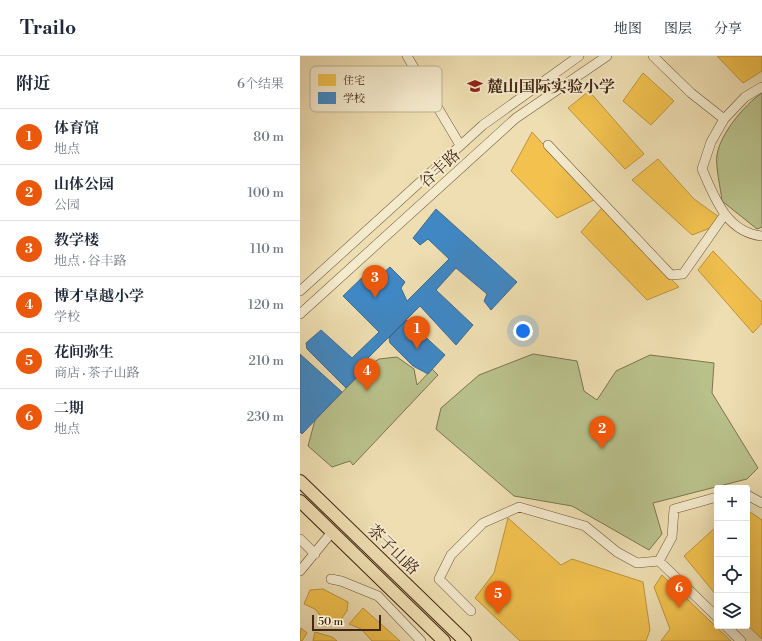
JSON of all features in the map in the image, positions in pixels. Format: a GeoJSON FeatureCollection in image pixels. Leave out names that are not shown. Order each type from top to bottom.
{"type":"FeatureCollection","features":[{"type":"Feature","properties":{"kind":"main road","name":"茶子山路"},"geometry":{"type":"LineString","coordinates":[[300,481],[465,641]]}},
{"type":"Feature","properties":{"kind":"main road","name":"茶子山路"},"geometry":{"type":"LineString","coordinates":[[300,500],[444,641]]}},
{"type":"Feature","properties":{"kind":"street"},"geometry":{"type":"LineString","coordinates":[[407,56],[413,66]]}},
{"type":"Feature","properties":{"kind":"street","name":"谷丰路"},"geometry":{"type":"LineString","coordinates":[[300,291],[483,124],[578,56]]}},
{"type":"Feature","properties":{"kind":"street","name":"谷丰路"},"geometry":{"type":"LineString","coordinates":[[300,314],[516,118],[607,56]]}},
{"type":"Feature","properties":{"kind":"street"},"geometry":{"type":"LineString","coordinates":[[653,56],[691,93],[724,119]]}},
{"type":"Feature","properties":{"kind":"street"},"geometry":{"type":"LineString","coordinates":[[762,87],[746,97],[724,119],[711,142],[702,169],[721,210],[742,231],[762,236]]}},
{"type":"Feature","properties":{"kind":"street"},"geometry":{"type":"LineString","coordinates":[[440,112],[460,145]]}},
{"type":"Feature","properties":{"kind":"street"},"geometry":{"type":"LineString","coordinates":[[548,146],[671,275],[683,274],[725,214]]}},
{"type":"Feature","properties":{"kind":"street"},"geometry":{"type":"LineString","coordinates":[[659,561],[672,537],[674,509],[714,497]]}},
{"type":"Feature","properties":{"kind":"street"},"geometry":{"type":"LineString","coordinates":[[750,497],[762,503]]}},
{"type":"Feature","properties":{"kind":"street"},"geometry":{"type":"LineString","coordinates":[[471,611],[439,579],[451,555],[483,523],[518,507],[585,526],[617,552],[637,562],[659,561],[714,614]]}},
{"type":"Feature","properties":{"kind":"street"},"geometry":{"type":"LineString","coordinates":[[300,571],[332,532]]}},
{"type":"Feature","properties":{"kind":"street"},"geometry":{"type":"LineString","coordinates":[[300,539],[315,554]]}},
{"type":"Feature","properties":{"kind":"street"},"geometry":{"type":"LineString","coordinates":[[331,579],[341,581],[378,596],[421,641]]}},
{"type":"Feature","properties":{"kind":"street"},"geometry":{"type":"LineString","coordinates":[[729,629],[742,641]]}},
{"type":"Feature","properties":{"kind":"green space"},"geometry":{"type":"Polygon","coordinates":[[[762,93],[762,227],[757,229],[722,201],[717,171],[717,155],[723,138],[734,120],[748,104],[762,93]]]}},
{"type":"Feature","properties":{"kind":"green space"},"geometry":{"type":"Polygon","coordinates":[[[533,354],[577,361],[584,391],[597,400],[616,371],[650,355],[714,363],[712,393],[758,468],[747,479],[724,485],[714,485],[714,487],[653,503],[662,534],[649,550],[572,506],[514,496],[436,429],[441,408],[479,375],[533,354]]]}},
{"type":"Feature","properties":{"kind":"green space"},"geometry":{"type":"Polygon","coordinates":[[[397,357],[414,369],[417,385],[432,369],[438,375],[353,465],[350,461],[332,467],[308,446],[315,420],[369,365],[379,359],[397,357]]]}},
{"type":"Feature","properties":{"kind":"building: 住宅"},"geometry":{"type":"Polygon","coordinates":[[[717,56],[762,56],[762,71],[743,83],[717,56]]]}},
{"type":"Feature","properties":{"kind":"building: 住宅"},"geometry":{"type":"Polygon","coordinates":[[[643,73],[674,101],[651,125],[623,101],[643,73]]]}},
{"type":"Feature","properties":{"kind":"building: 住宅"},"geometry":{"type":"Polygon","coordinates":[[[589,91],[644,154],[625,169],[568,108],[589,91]]]}},
{"type":"Feature","properties":{"kind":"building: 住宅"},"geometry":{"type":"Polygon","coordinates":[[[532,132],[594,200],[557,218],[511,171],[532,132]]]}},
{"type":"Feature","properties":{"kind":"building: 住宅"},"geometry":{"type":"Polygon","coordinates":[[[658,159],[694,199],[726,222],[692,235],[632,180],[658,159]]]}},
{"type":"Feature","properties":{"kind":"building: 住宅"},"geometry":{"type":"Polygon","coordinates":[[[602,208],[679,287],[647,300],[581,232],[602,208]]]}},
{"type":"Feature","properties":{"kind":"building: 住宅"},"geometry":{"type":"Polygon","coordinates":[[[713,251],[762,302],[762,323],[753,333],[698,270],[713,251]]]}},
{"type":"Feature","properties":{"kind":"building: 住宅"},"geometry":{"type":"Polygon","coordinates":[[[750,512],[762,520],[762,639],[750,628],[750,512]]]}},
{"type":"Feature","properties":{"kind":"building: 住宅"},"geometry":{"type":"Polygon","coordinates":[[[508,518],[561,565],[572,559],[643,582],[650,630],[646,641],[520,641],[475,598],[494,573],[508,518]]]}},
{"type":"Feature","properties":{"kind":"building: 住宅"},"geometry":{"type":"Polygon","coordinates":[[[714,529],[714,592],[684,556],[714,529]]]}},
{"type":"Feature","properties":{"kind":"building: 住宅"},"geometry":{"type":"Polygon","coordinates":[[[662,575],[714,625],[714,629],[718,629],[731,641],[661,641],[670,629],[654,587],[662,575]]]}},
{"type":"Feature","properties":{"kind":"building: 住宅"},"geometry":{"type":"Polygon","coordinates":[[[323,589],[348,602],[347,611],[339,622],[332,622],[328,617],[324,620],[315,609],[304,604],[310,590],[323,589]]]}},
{"type":"Feature","properties":{"kind":"building: 住宅"},"geometry":{"type":"Polygon","coordinates":[[[363,608],[400,641],[372,641],[361,629],[349,624],[363,608]]]}},
{"type":"Feature","properties":{"kind":"building: 住宅"},"geometry":{"type":"Polygon","coordinates":[[[301,628],[307,633],[302,641],[300,641],[301,628]]]}},
{"type":"Feature","properties":{"kind":"building: 住宅"},"geometry":{"type":"Polygon","coordinates":[[[315,632],[332,637],[337,641],[313,641],[315,632]]]}},
{"type":"Feature","properties":{"kind":"building: 学校"},"geometry":{"type":"Polygon","coordinates":[[[436,209],[517,282],[491,310],[484,301],[487,294],[456,268],[436,290],[473,325],[456,345],[420,306],[365,361],[369,365],[346,388],[307,349],[306,343],[321,330],[352,358],[379,332],[343,296],[373,267],[383,273],[390,267],[405,282],[401,288],[407,301],[449,259],[428,239],[420,245],[413,238],[436,209]]]}},
{"type":"Feature","properties":{"kind":"building: 学校"},"geometry":{"type":"Polygon","coordinates":[[[407,320],[445,355],[428,374],[413,366],[390,343],[389,338],[407,320]]]}},
{"type":"Feature","properties":{"kind":"building: 学校"},"geometry":{"type":"Polygon","coordinates":[[[300,354],[342,392],[302,434],[300,432],[300,354]]]}},
{"type":"Feature","properties":{"kind":"place","name":"麓山国际实验小学"},"geometry":{"type":"Point","coordinates":[475,86]}},
{"type":"Feature","properties":{"kind":"place","name":"教学楼"},"geometry":{"type":"Point","coordinates":[375,298]}},
{"type":"Feature","properties":{"kind":"place","name":"体育馆"},"geometry":{"type":"Point","coordinates":[417,349]}},
{"type":"Feature","properties":{"kind":"place","name":"博才卓越小学"},"geometry":{"type":"Point","coordinates":[367,391]}},
{"type":"Feature","properties":{"kind":"place","name":"山体公园"},"geometry":{"type":"Point","coordinates":[602,449]}},
{"type":"Feature","properties":{"kind":"place","name":"二期"},"geometry":{"type":"Point","coordinates":[679,608]}},
{"type":"Feature","properties":{"kind":"place","name":"花间弥生"},"geometry":{"type":"Point","coordinates":[498,614]}}]}
